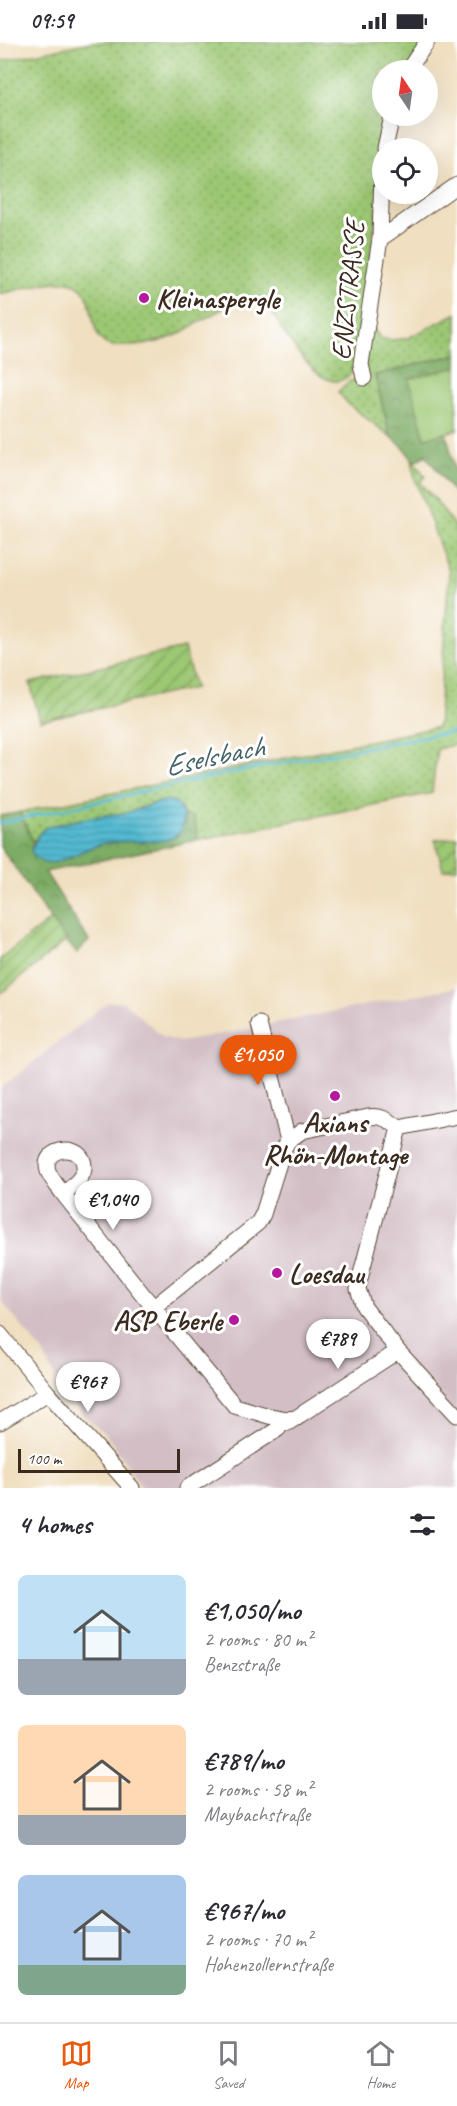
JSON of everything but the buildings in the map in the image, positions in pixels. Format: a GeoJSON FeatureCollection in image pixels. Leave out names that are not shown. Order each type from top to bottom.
{"type":"FeatureCollection","features":[{"type":"Feature","properties":{"kind":"street"},"geometry":{"type":"LineString","coordinates":[[415,60],[427,42]]}},
{"type":"Feature","properties":{"kind":"street"},"geometry":{"type":"LineString","coordinates":[[380,239],[457,184]]}},
{"type":"Feature","properties":{"kind":"street","name":"ENZSTRASSE"},"geometry":{"type":"LineString","coordinates":[[364,378],[361,364],[380,239],[381,204]]}},
{"type":"Feature","properties":{"kind":"street"},"geometry":{"type":"LineString","coordinates":[[259,1024],[288,1141]]}},
{"type":"Feature","properties":{"kind":"street"},"geometry":{"type":"LineString","coordinates":[[154,1307],[251,1231],[258,1223],[288,1141],[302,1131],[374,1116],[387,1118],[399,1128]]}},
{"type":"Feature","properties":{"kind":"street"},"geometry":{"type":"LineString","coordinates":[[399,1128],[457,1116]]}},
{"type":"Feature","properties":{"kind":"street"},"geometry":{"type":"LineString","coordinates":[[399,1128],[358,1289],[363,1307],[398,1351],[457,1415]]}},
{"type":"Feature","properties":{"kind":"street"},"geometry":{"type":"LineString","coordinates":[[64,1195],[235,1406],[287,1419],[286,1424]]}},
{"type":"Feature","properties":{"kind":"street"},"geometry":{"type":"LineString","coordinates":[[0,1334],[48,1394],[132,1488]]}},
{"type":"Feature","properties":{"kind":"street"},"geometry":{"type":"LineString","coordinates":[[187,1488],[398,1351]]}},
{"type":"Feature","properties":{"kind":"street"},"geometry":{"type":"LineString","coordinates":[[0,1422],[48,1394]]}},
{"type":"Feature","properties":{"kind":"shaded area"},"geometry":{"type":"Polygon","coordinates":[[[457,987],[457,1488],[142,1488],[105,1434],[84,1416],[60,1386],[42,1351],[0,1300],[0,1089],[108,1002],[124,1002],[163,1037],[181,1042],[457,987]]]}},
{"type":"Feature","properties":{"kind":"green space"},"geometry":{"type":"Polygon","coordinates":[[[91,42],[427,42],[415,60],[372,60],[372,126],[389,126],[385,138],[372,138],[372,204],[377,204],[355,367],[344,379],[331,380],[317,373],[291,343],[264,298],[243,300],[232,304],[181,333],[165,339],[148,344],[114,346],[105,343],[99,337],[87,296],[81,288],[72,283],[46,283],[0,294],[0,61],[91,42]]]}},
{"type":"Feature","properties":{"kind":"green space"},"geometry":{"type":"Polygon","coordinates":[[[457,313],[457,354],[375,375],[390,436],[349,405],[338,392],[348,382],[364,377],[369,321],[380,338],[397,340],[408,338],[457,313]]]}},
{"type":"Feature","properties":{"kind":"green space"},"geometry":{"type":"Polygon","coordinates":[[[457,354],[457,367],[410,380],[425,438],[446,432],[457,477],[457,492],[453,492],[426,455],[414,462],[403,447],[390,436],[375,375],[457,354]]]}},
{"type":"Feature","properties":{"kind":"green space"},"geometry":{"type":"Polygon","coordinates":[[[457,367],[457,430],[425,438],[409,379],[457,367]]]}},
{"type":"Feature","properties":{"kind":"green space"},"geometry":{"type":"Polygon","coordinates":[[[412,459],[426,477],[420,482],[457,530],[457,744],[437,749],[432,793],[198,840],[194,818],[183,815],[181,808],[155,803],[126,813],[91,817],[46,827],[33,842],[20,812],[438,727],[449,571],[415,479],[412,459]]]}},
{"type":"Feature","properties":{"kind":"green space"},"geometry":{"type":"Polygon","coordinates":[[[184,648],[195,688],[40,721],[30,683],[184,648]]]}},
{"type":"Feature","properties":{"kind":"green space"},"geometry":{"type":"Polygon","coordinates":[[[20,812],[33,842],[31,851],[58,861],[88,848],[107,843],[160,840],[177,836],[185,822],[183,815],[194,818],[198,840],[45,872],[89,941],[77,953],[66,941],[0,846],[0,816],[20,812]]]}},
{"type":"Feature","properties":{"kind":"green space"},"geometry":{"type":"Polygon","coordinates":[[[457,837],[457,868],[443,870],[435,840],[457,837]]]}},
{"type":"Feature","properties":{"kind":"green space"},"geometry":{"type":"Polygon","coordinates":[[[51,919],[66,941],[0,994],[0,959],[51,919]]]}},
{"type":"Feature","properties":{"kind":"water"},"geometry":{"type":"Polygon","coordinates":[[[167,800],[176,802],[183,819],[181,830],[172,838],[101,844],[51,863],[40,861],[31,851],[38,835],[46,827],[91,817],[126,813],[167,800]]]}},
{"type":"Feature","properties":{"kind":"waterway","name":"Eselsbach"},"geometry":{"type":"LineString","coordinates":[[438,734],[457,732]]}},
{"type":"Feature","properties":{"kind":"waterway","name":"Eselsbach"},"geometry":{"type":"LineString","coordinates":[[0,823],[229,773],[437,734]]}},
{"type":"Feature","properties":{"kind":"place","name":"Kleinaspergle"},"geometry":{"type":"Point","coordinates":[144,298]}},
{"type":"Feature","properties":{"kind":"place","name":"Axians Rhön-Montage"},"geometry":{"type":"Point","coordinates":[335,1096]}},
{"type":"Feature","properties":{"kind":"place","name":"Loesdau"},"geometry":{"type":"Point","coordinates":[277,1273]}},
{"type":"Feature","properties":{"kind":"place","name":"ASP Eberle"},"geometry":{"type":"Point","coordinates":[234,1320]}}]}
